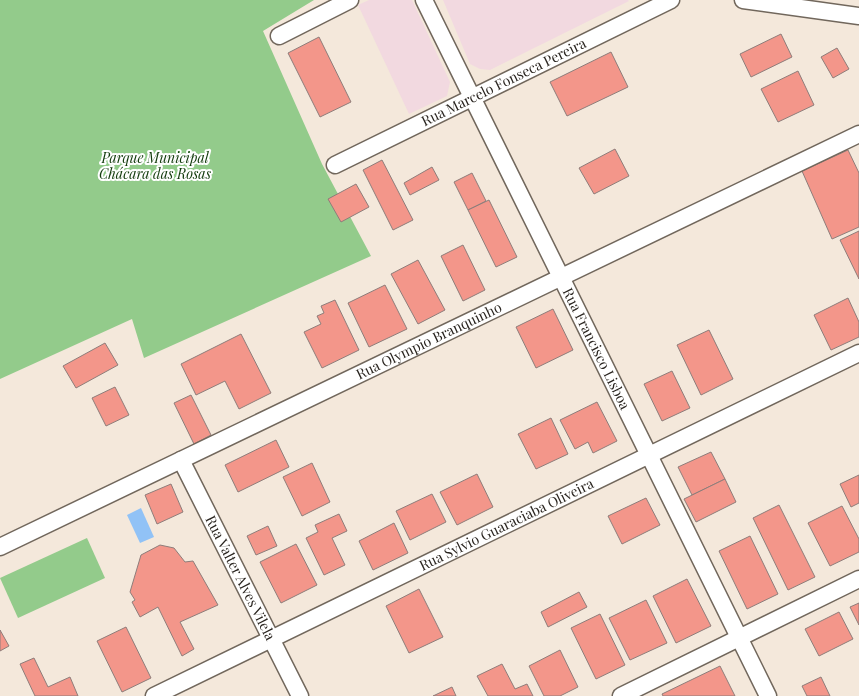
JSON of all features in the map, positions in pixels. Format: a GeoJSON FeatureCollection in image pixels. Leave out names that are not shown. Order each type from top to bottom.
{"type":"FeatureCollection","features":[{"type":"Feature","properties":{"kind":"street"},"geometry":{"type":"LineString","coordinates":[[279,36],[350,0]]}},
{"type":"Feature","properties":{"kind":"street","name":"Rua Francisco Lisboa"},"geometry":{"type":"LineString","coordinates":[[424,0],[768,696]]}},
{"type":"Feature","properties":{"kind":"street","name":"Rua Marcelo Fonseca Pereira"},"geometry":{"type":"LineString","coordinates":[[335,165],[671,0]]}},
{"type":"Feature","properties":{"kind":"street"},"geometry":{"type":"LineString","coordinates":[[743,0],[859,16]]}},
{"type":"Feature","properties":{"kind":"street","name":"Rua Olympio Branquinho"},"geometry":{"type":"LineString","coordinates":[[0,546],[859,134]]}},
{"type":"Feature","properties":{"kind":"street","name":"Rua Sylvio Guaraciaba Oliveira"},"geometry":{"type":"LineString","coordinates":[[154,696],[859,353]]}},
{"type":"Feature","properties":{"kind":"street","name":"Rua Valter Alves Vilela"},"geometry":{"type":"LineString","coordinates":[[181,460],[300,696]]}},
{"type":"Feature","properties":{"kind":"street"},"geometry":{"type":"LineString","coordinates":[[621,696],[859,579]]}},
{"type":"Feature","properties":{"kind":"shaded area"},"geometry":{"type":"Polygon","coordinates":[[[369,0],[412,0],[450,82],[447,96],[409,114],[358,5],[369,0]]]}},
{"type":"Feature","properties":{"kind":"shaded area"},"geometry":{"type":"Polygon","coordinates":[[[443,0],[629,1],[490,70],[480,69],[470,64],[443,0]]]}},
{"type":"Feature","properties":{"kind":"green space","name":"Parque Municipal Chácara das Rosas"},"geometry":{"type":"Polygon","coordinates":[[[0,0],[314,0],[263,31],[322,164],[371,256],[144,358],[132,319],[0,379],[0,0]]]}},
{"type":"Feature","properties":{"kind":"green space"},"geometry":{"type":"Polygon","coordinates":[[[87,538],[105,578],[18,618],[0,578],[87,538]]]}},
{"type":"Feature","properties":{"kind":"water"},"geometry":{"type":"Polygon","coordinates":[[[141,508],[154,537],[140,543],[127,515],[141,508]]]}},
{"type":"Feature","properties":{"kind":"building"},"geometry":{"type":"Polygon","coordinates":[[[781,34],[792,57],[751,77],[740,54],[781,34]]]}},
{"type":"Feature","properties":{"kind":"building"},"geometry":{"type":"Polygon","coordinates":[[[319,37],[351,102],[320,117],[288,53],[319,37]]]}},
{"type":"Feature","properties":{"kind":"building"},"geometry":{"type":"Polygon","coordinates":[[[837,48],[849,69],[833,78],[821,57],[837,48]]]}},
{"type":"Feature","properties":{"kind":"building"},"geometry":{"type":"Polygon","coordinates":[[[611,52],[628,87],[567,116],[550,82],[611,52]]]}},
{"type":"Feature","properties":{"kind":"building"},"geometry":{"type":"Polygon","coordinates":[[[798,71],[814,105],[778,122],[761,89],[798,71]]]}},
{"type":"Feature","properties":{"kind":"building"},"geometry":{"type":"Polygon","coordinates":[[[615,149],[629,176],[594,194],[579,168],[615,149]]]}},
{"type":"Feature","properties":{"kind":"building"},"geometry":{"type":"Polygon","coordinates":[[[848,150],[859,173],[859,227],[832,239],[802,171],[848,150]]]}},
{"type":"Feature","properties":{"kind":"building"},"geometry":{"type":"Polygon","coordinates":[[[382,160],[413,220],[393,230],[363,170],[382,160]]]}},
{"type":"Feature","properties":{"kind":"building"},"geometry":{"type":"Polygon","coordinates":[[[432,167],[439,180],[410,195],[404,183],[432,167]]]}},
{"type":"Feature","properties":{"kind":"building"},"geometry":{"type":"Polygon","coordinates":[[[472,173],[486,201],[468,210],[454,182],[472,173]]]}},
{"type":"Feature","properties":{"kind":"building"},"geometry":{"type":"Polygon","coordinates":[[[356,184],[369,207],[341,222],[328,199],[356,184]]]}},
{"type":"Feature","properties":{"kind":"building"},"geometry":{"type":"Polygon","coordinates":[[[489,200],[517,257],[496,267],[468,210],[489,200]]]}},
{"type":"Feature","properties":{"kind":"building"},"geometry":{"type":"Polygon","coordinates":[[[859,231],[859,279],[840,240],[859,231]]]}},
{"type":"Feature","properties":{"kind":"building"},"geometry":{"type":"Polygon","coordinates":[[[463,245],[485,290],[463,301],[441,256],[463,245]]]}},
{"type":"Feature","properties":{"kind":"building"},"geometry":{"type":"Polygon","coordinates":[[[418,260],[445,310],[418,324],[391,274],[418,260]]]}},
{"type":"Feature","properties":{"kind":"building"},"geometry":{"type":"Polygon","coordinates":[[[385,285],[407,329],[369,347],[348,303],[385,285]]]}},
{"type":"Feature","properties":{"kind":"building"},"geometry":{"type":"Polygon","coordinates":[[[848,298],[859,322],[859,337],[831,350],[814,315],[848,298]]]}},
{"type":"Feature","properties":{"kind":"building"},"geometry":{"type":"Polygon","coordinates":[[[335,300],[359,350],[322,368],[304,332],[321,324],[317,316],[324,313],[321,306],[335,300]]]}},
{"type":"Feature","properties":{"kind":"building"},"geometry":{"type":"Polygon","coordinates":[[[553,309],[573,350],[536,368],[516,327],[553,309]]]}},
{"type":"Feature","properties":{"kind":"building"},"geometry":{"type":"Polygon","coordinates":[[[709,330],[733,379],[701,395],[677,345],[709,330]]]}},
{"type":"Feature","properties":{"kind":"building"},"geometry":{"type":"Polygon","coordinates":[[[241,334],[271,393],[239,409],[225,381],[196,395],[181,364],[241,334]]]}},
{"type":"Feature","properties":{"kind":"building"},"geometry":{"type":"Polygon","coordinates":[[[105,343],[118,365],[76,388],[63,366],[105,343]]]}},
{"type":"Feature","properties":{"kind":"building"},"geometry":{"type":"Polygon","coordinates":[[[672,371],[690,408],[662,421],[644,384],[672,371]]]}},
{"type":"Feature","properties":{"kind":"building"},"geometry":{"type":"Polygon","coordinates":[[[115,387],[129,415],[106,426],[92,398],[115,387]]]}},
{"type":"Feature","properties":{"kind":"building"},"geometry":{"type":"Polygon","coordinates":[[[191,395],[211,435],[194,444],[174,403],[191,395]]]}},
{"type":"Feature","properties":{"kind":"building"},"geometry":{"type":"Polygon","coordinates":[[[597,402],[617,441],[593,453],[588,442],[575,449],[560,420],[597,402]]]}},
{"type":"Feature","properties":{"kind":"building"},"geometry":{"type":"Polygon","coordinates":[[[551,418],[568,454],[536,469],[518,434],[551,418]]]}},
{"type":"Feature","properties":{"kind":"building"},"geometry":{"type":"Polygon","coordinates":[[[276,440],[289,467],[238,492],[225,465],[276,440]]]}},
{"type":"Feature","properties":{"kind":"building"},"geometry":{"type":"Polygon","coordinates":[[[711,452],[725,479],[692,495],[678,467],[711,452]]]}},
{"type":"Feature","properties":{"kind":"building"},"geometry":{"type":"Polygon","coordinates":[[[312,463],[330,502],[302,516],[283,477],[312,463]]]}},
{"type":"Feature","properties":{"kind":"building"},"geometry":{"type":"Polygon","coordinates":[[[477,474],[493,507],[457,525],[440,492],[477,474]]]}},
{"type":"Feature","properties":{"kind":"building"},"geometry":{"type":"Polygon","coordinates":[[[859,475],[859,503],[851,507],[840,484],[859,475]]]}},
{"type":"Feature","properties":{"kind":"building"},"geometry":{"type":"Polygon","coordinates":[[[725,479],[736,502],[696,522],[684,499],[725,479]]]}},
{"type":"Feature","properties":{"kind":"building"},"geometry":{"type":"Polygon","coordinates":[[[171,484],[183,512],[157,524],[145,495],[171,484]]]}},
{"type":"Feature","properties":{"kind":"building"},"geometry":{"type":"Polygon","coordinates":[[[432,494],[446,522],[410,540],[396,511],[432,494]]]}},
{"type":"Feature","properties":{"kind":"building"},"geometry":{"type":"Polygon","coordinates":[[[646,498],[660,525],[622,544],[608,516],[646,498]]]}},
{"type":"Feature","properties":{"kind":"building"},"geometry":{"type":"Polygon","coordinates":[[[779,505],[815,577],[788,590],[753,518],[779,505]]]}},
{"type":"Feature","properties":{"kind":"building"},"geometry":{"type":"Polygon","coordinates":[[[842,506],[859,539],[859,552],[830,566],[808,523],[842,506]]]}},
{"type":"Feature","properties":{"kind":"building"},"geometry":{"type":"Polygon","coordinates":[[[339,514],[347,531],[332,538],[345,565],[324,575],[306,538],[318,532],[315,525],[339,514]]]}},
{"type":"Feature","properties":{"kind":"building"},"geometry":{"type":"Polygon","coordinates":[[[394,523],[408,553],[373,570],[359,541],[394,523]]]}},
{"type":"Feature","properties":{"kind":"building"},"geometry":{"type":"Polygon","coordinates":[[[268,526],[277,546],[256,555],[247,536],[268,526]]]}},
{"type":"Feature","properties":{"kind":"building"},"geometry":{"type":"Polygon","coordinates":[[[750,536],[778,594],[747,609],[719,551],[750,536]]]}},
{"type":"Feature","properties":{"kind":"building"},"geometry":{"type":"Polygon","coordinates":[[[296,544],[317,585],[281,603],[260,562],[296,544]]]}},
{"type":"Feature","properties":{"kind":"building"},"geometry":{"type":"Polygon","coordinates":[[[160,545],[174,548],[185,562],[193,561],[218,605],[180,622],[194,649],[182,656],[158,607],[140,617],[132,602],[135,600],[130,592],[141,555],[160,545]]]}},
{"type":"Feature","properties":{"kind":"building"},"geometry":{"type":"Polygon","coordinates":[[[687,579],[711,626],[676,643],[653,596],[687,579]]]}},
{"type":"Feature","properties":{"kind":"building"},"geometry":{"type":"Polygon","coordinates":[[[419,589],[443,637],[409,653],[386,606],[419,589]]]}},
{"type":"Feature","properties":{"kind":"building"},"geometry":{"type":"Polygon","coordinates":[[[579,592],[587,607],[548,627],[541,612],[579,592]]]}},
{"type":"Feature","properties":{"kind":"building"},"geometry":{"type":"Polygon","coordinates":[[[646,600],[667,643],[630,660],[609,618],[646,600]]]}},
{"type":"Feature","properties":{"kind":"building"},"geometry":{"type":"Polygon","coordinates":[[[859,603],[859,625],[850,607],[859,603]]]}},
{"type":"Feature","properties":{"kind":"building"},"geometry":{"type":"Polygon","coordinates":[[[839,612],[853,639],[819,656],[805,629],[839,612]]]}},
{"type":"Feature","properties":{"kind":"building"},"geometry":{"type":"Polygon","coordinates":[[[600,614],[625,665],[596,679],[571,628],[600,614]]]}},
{"type":"Feature","properties":{"kind":"building"},"geometry":{"type":"Polygon","coordinates":[[[126,627],[151,678],[122,692],[97,641],[126,627]]]}},
{"type":"Feature","properties":{"kind":"building"},"geometry":{"type":"Polygon","coordinates":[[[0,630],[9,646],[0,651],[0,630]]]}},
{"type":"Feature","properties":{"kind":"building"},"geometry":{"type":"Polygon","coordinates":[[[560,650],[578,687],[560,696],[544,696],[529,666],[560,650]]]}},
{"type":"Feature","properties":{"kind":"building"},"geometry":{"type":"Polygon","coordinates":[[[34,658],[48,687],[70,677],[78,696],[35,696],[20,664],[34,658]]]}},
{"type":"Feature","properties":{"kind":"building"},"geometry":{"type":"Polygon","coordinates":[[[502,664],[515,689],[527,684],[533,696],[488,696],[477,676],[502,664]]]}},
{"type":"Feature","properties":{"kind":"building"},"geometry":{"type":"Polygon","coordinates":[[[720,666],[735,696],[663,696],[662,694],[720,666]]]}},
{"type":"Feature","properties":{"kind":"building"},"geometry":{"type":"Polygon","coordinates":[[[821,677],[830,696],[807,696],[802,686],[821,677]]]}},
{"type":"Feature","properties":{"kind":"building"},"geometry":{"type":"Polygon","coordinates":[[[452,687],[456,696],[433,696],[452,687]]]}}]}
